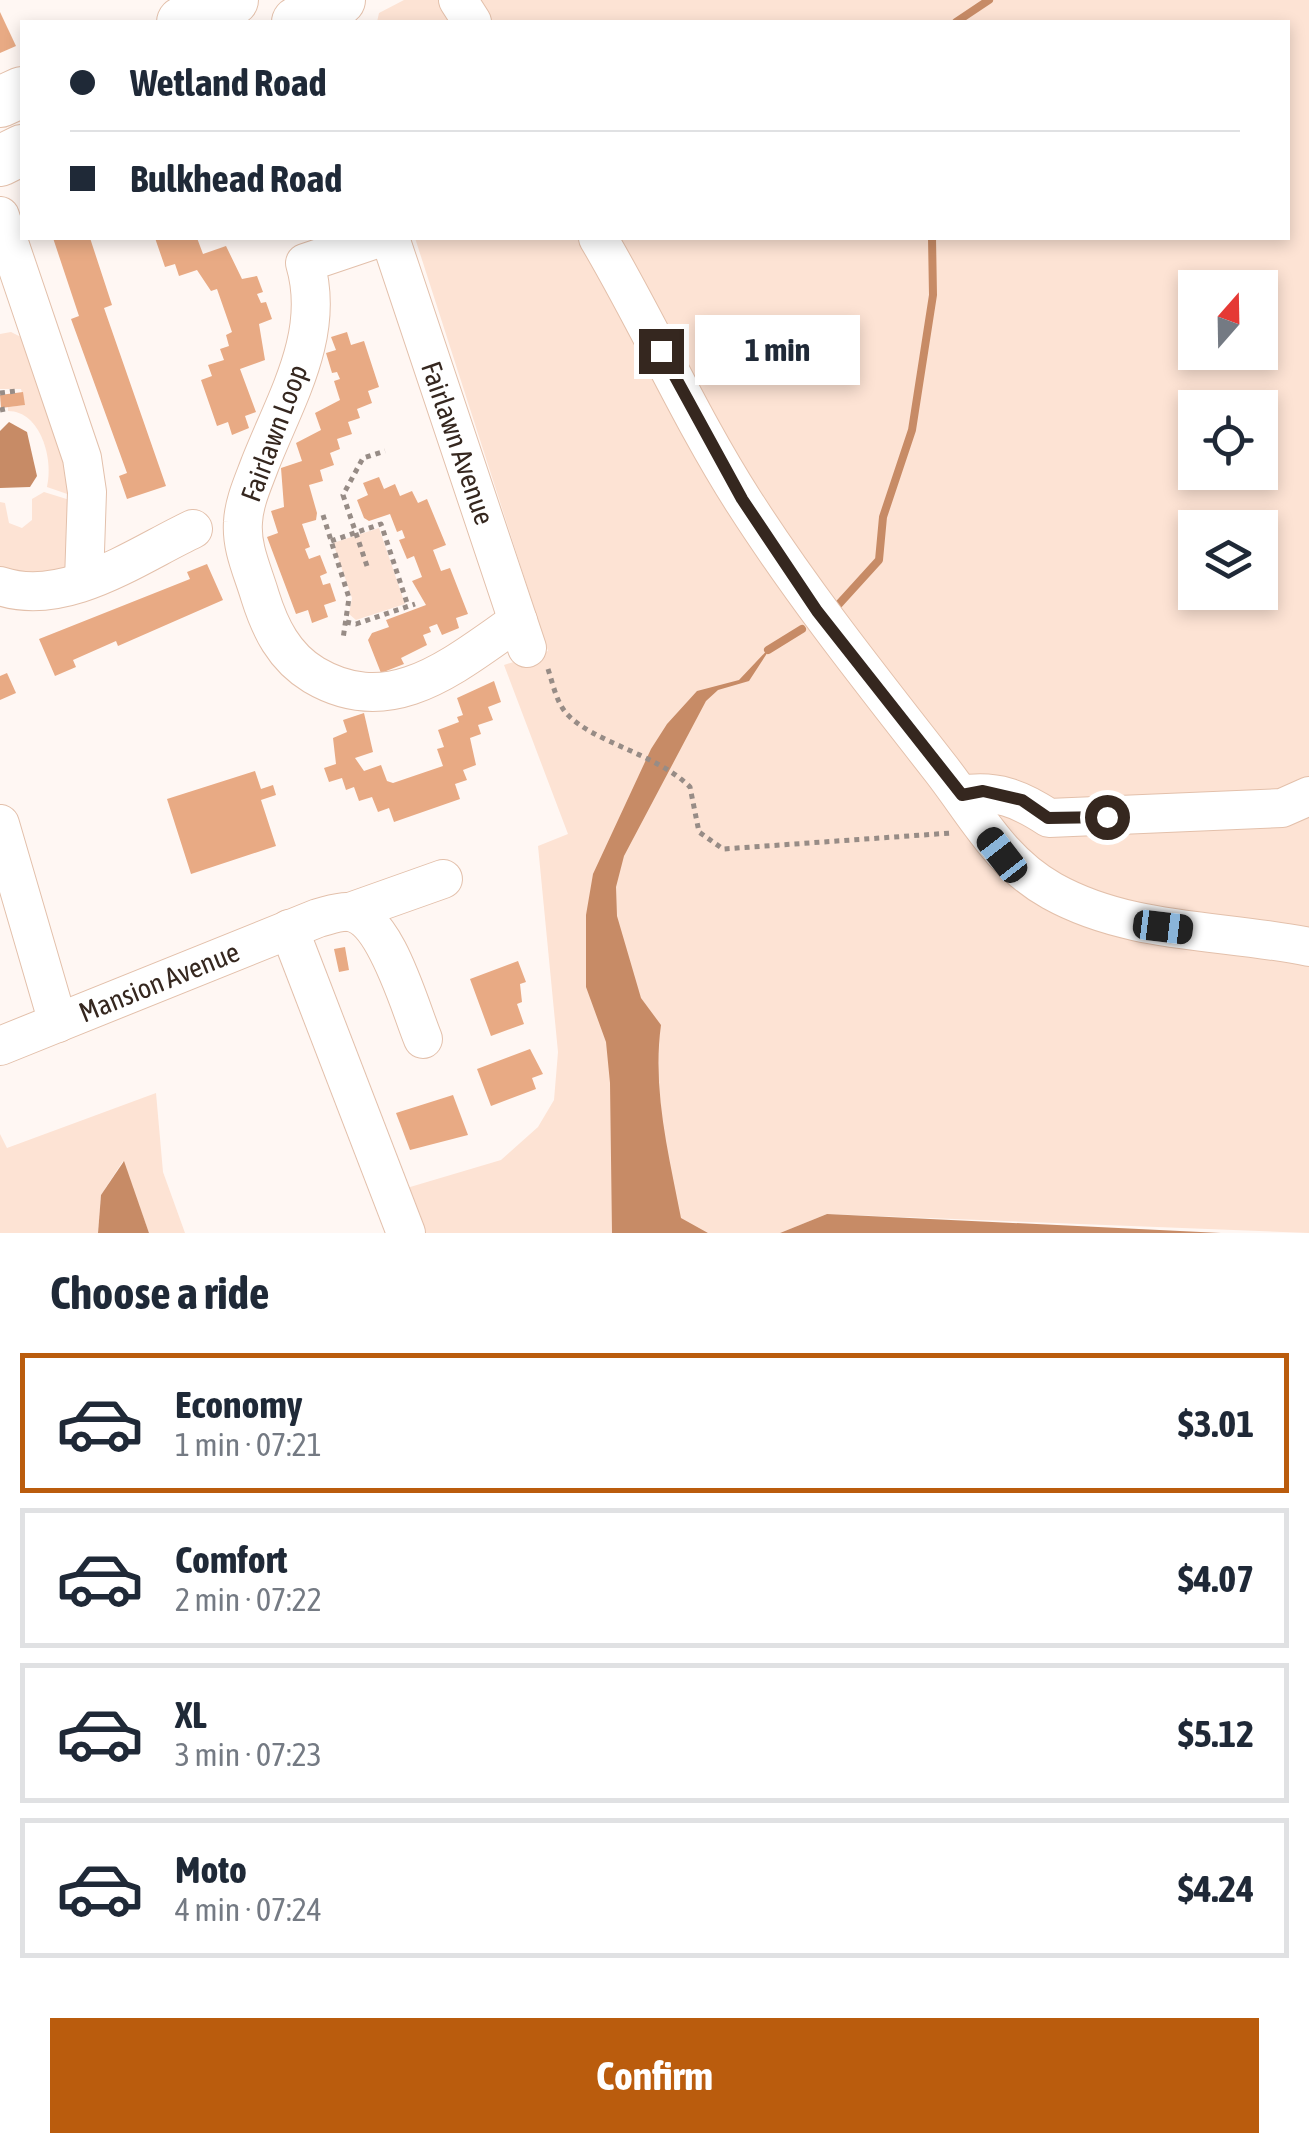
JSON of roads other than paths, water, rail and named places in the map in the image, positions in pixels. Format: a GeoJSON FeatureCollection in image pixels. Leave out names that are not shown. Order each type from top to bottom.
{"type":"FeatureCollection","features":[{"type":"Feature","properties":{"kind":"main road"},"geometry":{"type":"LineString","coordinates":[[187,20],[233,0]]}},
{"type":"Feature","properties":{"kind":"street"},"geometry":{"type":"LineString","coordinates":[[0,216],[15,313],[74,425],[82,458],[87,492],[84,581]]}},
{"type":"Feature","properties":{"kind":"street","name":"Fairlawn Loop"},"geometry":{"type":"LineString","coordinates":[[374,240],[305,262],[314,302],[309,338],[249,494],[243,524],[246,552],[270,626],[286,651],[308,671],[357,692],[384,693],[434,679],[530,642]]}},
{"type":"Feature","properties":{"kind":"street","name":"Fairlawn Avenue"},"geometry":{"type":"LineString","coordinates":[[391,240],[530,642]]}},
{"type":"Feature","properties":{"kind":"street"},"geometry":{"type":"LineString","coordinates":[[599,240],[742,499],[817,611],[962,795],[1002,855],[1050,890],[1095,911],[1163,927],[1309,948]]}},
{"type":"Feature","properties":{"kind":"street"},"geometry":{"type":"LineString","coordinates":[[0,586],[24,593],[52,591],[84,581],[193,529]]}},
{"type":"Feature","properties":{"kind":"street"},"geometry":{"type":"LineString","coordinates":[[962,795],[983,791],[1022,800],[1048,818],[1282,808],[1309,796]]}},
{"type":"Feature","properties":{"kind":"street"},"geometry":{"type":"LineString","coordinates":[[0,824],[58,1022]]}},
{"type":"Feature","properties":{"kind":"street","name":"Mansion Avenue"},"geometry":{"type":"LineString","coordinates":[[0,1046],[319,920],[443,879]]}},
{"type":"Feature","properties":{"kind":"street"},"geometry":{"type":"LineString","coordinates":[[406,1233],[319,920],[362,917],[382,938],[422,1039]]}},
{"type":"Feature","properties":{"kind":"waterway"},"geometry":{"type":"LineString","coordinates":[[959,20],[989,0]]}},
{"type":"Feature","properties":{"kind":"waterway"},"geometry":{"type":"LineString","coordinates":[[839,604],[879,560],[883,517],[912,430],[933,295],[932,240]]}},
{"type":"Feature","properties":{"kind":"waterway"},"geometry":{"type":"LineString","coordinates":[[768,650],[802,629]]}}]}
